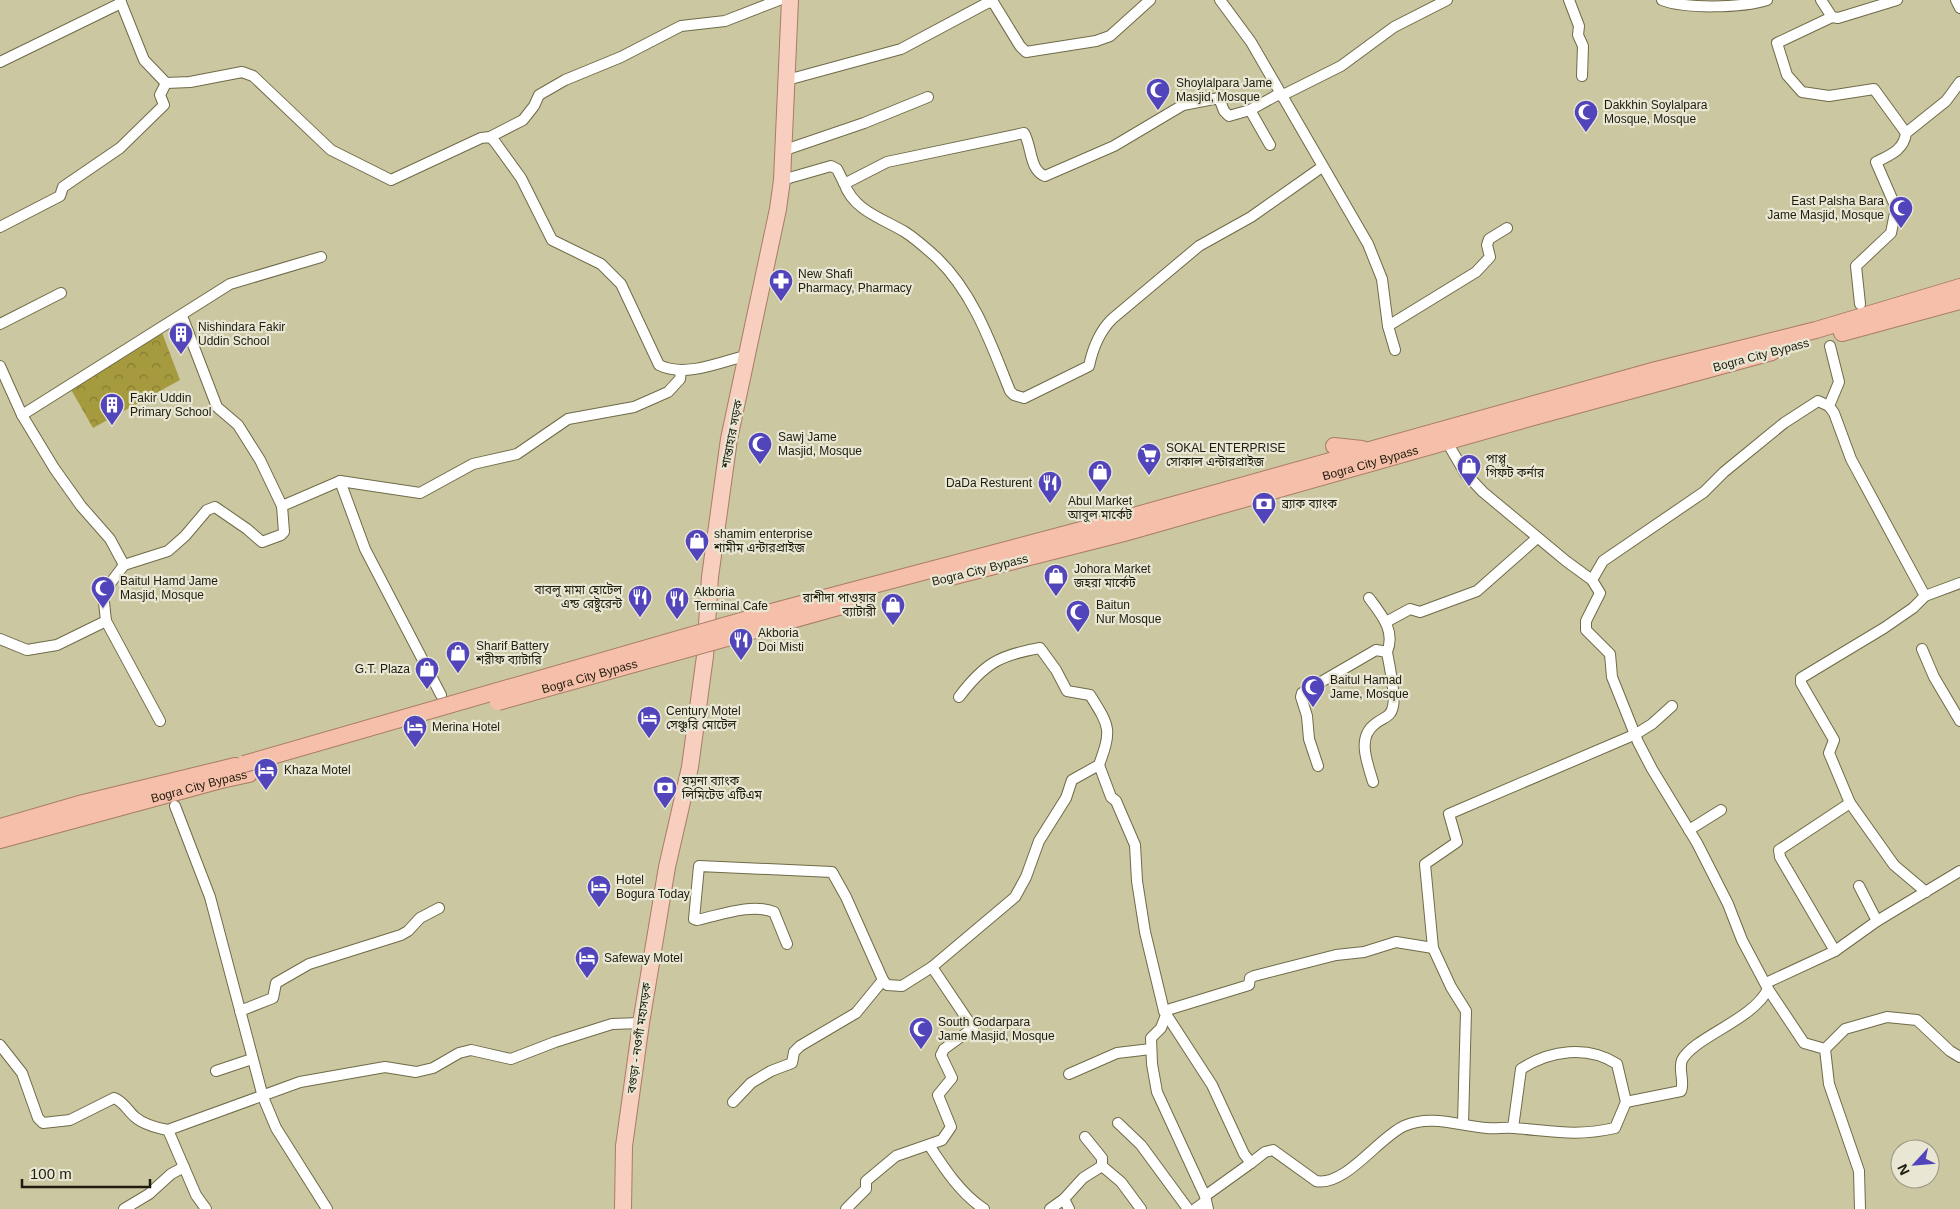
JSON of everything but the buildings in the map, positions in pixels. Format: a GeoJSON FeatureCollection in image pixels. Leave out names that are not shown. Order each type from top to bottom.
{"type":"FeatureCollection","features":[{"type":"Feature","properties":{"kind":"highway","name":"Bogra City Bypass"},"geometry":{"type":"LineString","coordinates":[[1121,526],[1371,450],[1656,370],[1816,330],[1960,287]]}},
{"type":"Feature","properties":{"kind":"highway","name":"Bogra City Bypass"},"geometry":{"type":"LineString","coordinates":[[0,827],[88,810],[221,780],[247,769],[387,733],[1121,526],[1537,416],[1960,301]]}},
{"type":"Feature","properties":{"kind":"highway"},"geometry":{"type":"LineString","coordinates":[[1334,446],[1371,450]]}},
{"type":"Feature","properties":{"kind":"highway","name":"Bogra City Bypass"},"geometry":{"type":"LineString","coordinates":[[0,840],[88,810]]}},
{"type":"Feature","properties":{"kind":"main road","name":"শান্তাহার সড়ক"},"geometry":{"type":"LineString","coordinates":[[667,867],[690,767],[705,656],[710,577],[729,439],[748,355],[782,180],[785,150],[790,0]]}},
{"type":"Feature","properties":{"kind":"main road","name":"বগুড়া - নওগাঁ মহাসড়ক"},"geometry":{"type":"LineString","coordinates":[[623,1209],[624,1146],[640,1023],[667,867]]}},
{"type":"Feature","properties":{"kind":"street"},"geometry":{"type":"LineString","coordinates":[[0,62],[121,2],[144,60],[166,83],[190,82],[242,72],[253,76],[331,150],[391,180],[481,138],[490,137],[523,120],[539,95],[566,80],[621,57],[681,26],[725,21],[779,0]]}},
{"type":"Feature","properties":{"kind":"street"},"geometry":{"type":"LineString","coordinates":[[787,80],[901,49],[987,3],[993,2],[1020,46],[1026,52],[1096,41],[1110,36],[1150,0]]}},
{"type":"Feature","properties":{"kind":"street"},"geometry":{"type":"LineString","coordinates":[[1220,0],[1251,42],[1368,244],[1382,279],[1388,326],[1395,350]]}},
{"type":"Feature","properties":{"kind":"street"},"geometry":{"type":"LineString","coordinates":[[844,183],[887,162],[1024,133],[1032,159],[1040,174],[1045,176],[1114,146],[1166,113],[1183,105],[1219,98],[1224,111],[1229,116],[1250,110],[1341,66],[1394,27],[1447,0]]}},
{"type":"Feature","properties":{"kind":"street"},"geometry":{"type":"LineString","coordinates":[[1569,0],[1579,26],[1578,35],[1583,46],[1582,76]]}},
{"type":"Feature","properties":{"kind":"street"},"geometry":{"type":"LineString","coordinates":[[1662,0],[1674,5],[1703,5],[1767,0]]}},
{"type":"Feature","properties":{"kind":"street"},"geometry":{"type":"LineString","coordinates":[[1821,0],[1832,17]]}},
{"type":"Feature","properties":{"kind":"street"},"geometry":{"type":"LineString","coordinates":[[1897,0],[1838,18],[1832,17],[1777,43],[1787,75],[1802,92],[1829,96],[1874,89],[1906,133]]}},
{"type":"Feature","properties":{"kind":"street"},"geometry":{"type":"LineString","coordinates":[[1956,0],[1960,8]]}},
{"type":"Feature","properties":{"kind":"street"},"geometry":{"type":"LineString","coordinates":[[1860,304],[1856,266],[1890,233],[1896,208],[1876,162],[1898,150],[1905,140],[1906,133],[1946,101],[1960,82]]}},
{"type":"Feature","properties":{"kind":"street"},"geometry":{"type":"LineString","coordinates":[[0,227],[60,196],[63,187],[120,148],[164,105],[160,95],[166,83]]}},
{"type":"Feature","properties":{"kind":"street"},"geometry":{"type":"LineString","coordinates":[[785,150],[864,123],[928,97]]}},
{"type":"Feature","properties":{"kind":"street"},"geometry":{"type":"LineString","coordinates":[[1250,110],[1270,145]]}},
{"type":"Feature","properties":{"kind":"street"},"geometry":{"type":"LineString","coordinates":[[490,137],[520,178],[552,240],[601,264],[621,284],[660,364],[669,370],[681,371],[748,355]]}},
{"type":"Feature","properties":{"kind":"street"},"geometry":{"type":"LineString","coordinates":[[782,180],[831,166],[837,169],[847,192],[857,204],[906,233],[938,259],[978,312],[1010,391],[1014,395],[1024,398],[1089,366],[1092,352],[1102,329],[1112,319],[1199,246],[1251,217],[1322,167]]}},
{"type":"Feature","properties":{"kind":"street"},"geometry":{"type":"LineString","coordinates":[[1388,326],[1476,272],[1490,257],[1489,240],[1508,228]]}},
{"type":"Feature","properties":{"kind":"street"},"geometry":{"type":"LineString","coordinates":[[22,415],[230,284],[321,257]]}},
{"type":"Feature","properties":{"kind":"street"},"geometry":{"type":"LineString","coordinates":[[0,324],[61,293]]}},
{"type":"Feature","properties":{"kind":"street"},"geometry":{"type":"LineString","coordinates":[[160,721],[106,621],[103,594],[124,566],[168,551],[185,536],[207,510],[215,508],[248,529],[262,542],[284,532],[282,506],[260,460],[238,425],[217,408],[182,316]]}},
{"type":"Feature","properties":{"kind":"street"},"geometry":{"type":"LineString","coordinates":[[1829,406],[1838,382],[1830,346]]}},
{"type":"Feature","properties":{"kind":"street"},"geometry":{"type":"LineString","coordinates":[[0,366],[22,415],[54,468],[81,506],[110,538],[124,566]]}},
{"type":"Feature","properties":{"kind":"street"},"geometry":{"type":"LineString","coordinates":[[282,506],[340,481],[420,492],[473,464],[518,454],[568,419],[634,407],[668,392],[680,379],[681,371]]}},
{"type":"Feature","properties":{"kind":"street"},"geometry":{"type":"LineString","coordinates":[[1592,580],[1603,561],[1704,492],[1724,472],[1784,423],[1818,401],[1829,406],[1834,412],[1851,459],[1925,596]]}},
{"type":"Feature","properties":{"kind":"street"},"geometry":{"type":"LineString","coordinates":[[1451,449],[1465,473],[1483,492],[1537,538],[1592,580],[1600,593],[1586,621],[1586,630],[1610,654],[1612,677],[1652,769],[1689,830],[1728,904],[1752,961],[1767,986],[1804,1043],[1825,1049]]}},
{"type":"Feature","properties":{"kind":"street"},"geometry":{"type":"LineString","coordinates":[[340,481],[365,549],[441,695]]}},
{"type":"Feature","properties":{"kind":"street"},"geometry":{"type":"LineString","coordinates":[[1386,622],[1410,609],[1420,612],[1477,591],[1537,538]]}},
{"type":"Feature","properties":{"kind":"street"},"geometry":{"type":"LineString","coordinates":[[1926,892],[1894,864],[1850,803],[1829,753],[1834,740],[1801,682],[1801,678],[1884,628],[1913,608],[1925,596],[1960,583]]}},
{"type":"Feature","properties":{"kind":"street"},"geometry":{"type":"LineString","coordinates":[[1369,598],[1386,622],[1390,634],[1390,645],[1386,652],[1394,705],[1388,717],[1374,724],[1365,739],[1364,748],[1373,782]]}},
{"type":"Feature","properties":{"kind":"street"},"geometry":{"type":"LineString","coordinates":[[0,639],[27,650],[57,646],[106,621]]}},
{"type":"Feature","properties":{"kind":"street"},"geometry":{"type":"LineString","coordinates":[[959,697],[974,677],[993,662],[1010,653],[1040,648],[1056,670],[1066,690],[1090,695],[1103,715],[1109,736],[1099,765],[1111,797],[1116,801],[1135,845],[1137,881],[1145,932],[1165,1013],[1212,1085],[1244,1154],[1251,1163]]}},
{"type":"Feature","properties":{"kind":"street"},"geometry":{"type":"LineString","coordinates":[[1922,648],[1934,677],[1960,721]]}},
{"type":"Feature","properties":{"kind":"street"},"geometry":{"type":"LineString","coordinates":[[1318,766],[1309,738],[1307,716],[1300,697],[1376,650],[1386,652]]}},
{"type":"Feature","properties":{"kind":"street"},"geometry":{"type":"LineString","coordinates":[[1463,1124],[1466,1011],[1451,987],[1433,948],[1426,864],[1457,842],[1449,814],[1469,803],[1636,734],[1652,724],[1672,706]]}},
{"type":"Feature","properties":{"kind":"street"},"geometry":{"type":"LineString","coordinates":[[787,944],[783,928],[774,912],[767,909],[748,909],[697,920],[694,919],[699,866],[832,872],[846,897],[886,985],[902,986],[932,967],[1015,897],[1026,877],[1039,841],[1066,798],[1072,780],[1099,765]]}},
{"type":"Feature","properties":{"kind":"street"},"geometry":{"type":"LineString","coordinates":[[1836,951],[1780,856],[1779,850],[1850,803]]}},
{"type":"Feature","properties":{"kind":"street"},"geometry":{"type":"LineString","coordinates":[[175,806],[210,897],[263,1097],[276,1128],[328,1209]]}},
{"type":"Feature","properties":{"kind":"street"},"geometry":{"type":"LineString","coordinates":[[1689,830],[1721,810]]}},
{"type":"Feature","properties":{"kind":"street"},"geometry":{"type":"LineString","coordinates":[[1626,1102],[1681,1091],[1681,1066],[1689,1051],[1742,1016],[1767,986],[1836,951],[1877,921],[1960,871]]}},
{"type":"Feature","properties":{"kind":"street"},"geometry":{"type":"LineString","coordinates":[[1859,886],[1877,921]]}},
{"type":"Feature","properties":{"kind":"street"},"geometry":{"type":"LineString","coordinates":[[240,1011],[270,1000],[274,994],[276,983],[309,964],[401,935],[408,931],[420,918],[440,908]]}},
{"type":"Feature","properties":{"kind":"street"},"geometry":{"type":"LineString","coordinates":[[1165,1013],[1244,987],[1249,985],[1250,978],[1254,976],[1291,965],[1336,955],[1364,952],[1396,942],[1433,948]]}},
{"type":"Feature","properties":{"kind":"street"},"geometry":{"type":"LineString","coordinates":[[846,1209],[866,1189],[866,1181],[890,1159],[942,1140],[951,1128],[938,1095],[952,1078],[941,1055],[942,1052],[973,1028],[932,967]]}},
{"type":"Feature","properties":{"kind":"street"},"geometry":{"type":"LineString","coordinates":[[733,1102],[751,1083],[771,1071],[792,1063],[794,1052],[800,1046],[856,1013],[883,980]]}},
{"type":"Feature","properties":{"kind":"street"},"geometry":{"type":"LineString","coordinates":[[1165,1013],[1161,1028],[1151,1038],[1157,1092],[1206,1202]]}},
{"type":"Feature","properties":{"kind":"street"},"geometry":{"type":"LineString","coordinates":[[1825,1049],[1845,1029],[1887,1017],[1917,1020],[1950,1051],[1960,1057]]}},
{"type":"Feature","properties":{"kind":"street"},"geometry":{"type":"LineString","coordinates":[[0,1045],[22,1073],[38,1118],[43,1123],[70,1120],[114,1098],[118,1099],[136,1118],[154,1128],[168,1130],[300,1082],[385,1067],[416,1072],[433,1068],[459,1053],[471,1050],[511,1059],[555,1042],[612,1024],[640,1023]]}},
{"type":"Feature","properties":{"kind":"street"},"geometry":{"type":"LineString","coordinates":[[1069,1074],[1117,1054],[1151,1049]]}},
{"type":"Feature","properties":{"kind":"street"},"geometry":{"type":"LineString","coordinates":[[1825,1049],[1829,1084],[1859,1171],[1860,1209]]}},
{"type":"Feature","properties":{"kind":"street"},"geometry":{"type":"LineString","coordinates":[[1195,1209],[1206,1202],[1265,1152],[1273,1150],[1316,1180],[1322,1182],[1342,1175],[1389,1135],[1406,1125],[1436,1120],[1487,1128],[1513,1128],[1551,1133],[1587,1134],[1615,1128],[1626,1102],[1617,1064],[1609,1058],[1582,1050],[1547,1056],[1532,1062],[1521,1069],[1513,1128]]}},
{"type":"Feature","properties":{"kind":"street"},"geometry":{"type":"LineString","coordinates":[[216,1071],[252,1060]]}},
{"type":"Feature","properties":{"kind":"street"},"geometry":{"type":"LineString","coordinates":[[1118,1124],[1141,1145],[1188,1209]]}},
{"type":"Feature","properties":{"kind":"street"},"geometry":{"type":"LineString","coordinates":[[168,1130],[196,1195],[206,1209]]}},
{"type":"Feature","properties":{"kind":"street"},"geometry":{"type":"LineString","coordinates":[[1085,1137],[1102,1158],[1102,1166],[1121,1182],[1141,1209]]}},
{"type":"Feature","properties":{"kind":"street"},"geometry":{"type":"LineString","coordinates":[[929,1145],[948,1174],[984,1209]]}},
{"type":"Feature","properties":{"kind":"street"},"geometry":{"type":"LineString","coordinates":[[1050,1209],[1064,1199],[1083,1178],[1102,1166]]}},
{"type":"Feature","properties":{"kind":"street"},"geometry":{"type":"LineString","coordinates":[[124,1209],[149,1194],[172,1174],[184,1167]]}},
{"type":"Feature","properties":{"kind":"street"},"geometry":{"type":"LineString","coordinates":[[1064,1199],[1069,1209]]}},
{"type":"Feature","properties":{"kind":"green space"},"geometry":{"type":"Polygon","coordinates":[[[161,330],[180,380],[93,428],[69,386],[161,330]]]}},
{"type":"Feature","properties":{"kind":"place","name":"Shoylalpara Jame Masjid, Mosque"},"geometry":{"type":"Point","coordinates":[1158,111]}},
{"type":"Feature","properties":{"kind":"place","name":"Dakkhin Soylalpara Mosque, Mosque"},"geometry":{"type":"Point","coordinates":[1586,133]}},
{"type":"Feature","properties":{"kind":"place","name":"East Palsha Bara Jame Masjid, Mosque"},"geometry":{"type":"Point","coordinates":[1901,229]}},
{"type":"Feature","properties":{"kind":"place","name":"New Shafi Pharmacy, Pharmacy"},"geometry":{"type":"Point","coordinates":[781,302]}},
{"type":"Feature","properties":{"kind":"place","name":"Nishindara Fakir Uddin School"},"geometry":{"type":"Point","coordinates":[181,355]}},
{"type":"Feature","properties":{"kind":"place","name":"Fakir Uddin Primary School"},"geometry":{"type":"Point","coordinates":[112,426]}},
{"type":"Feature","properties":{"kind":"place","name":"Sawj Jame Masjid, Mosque"},"geometry":{"type":"Point","coordinates":[760,465]}},
{"type":"Feature","properties":{"kind":"place","name":"SOKAL ENTERPRISE সোকাল এন্টারপ্রাইজ"},"geometry":{"type":"Point","coordinates":[1149,476]}},
{"type":"Feature","properties":{"kind":"place","name":"পাপ্পু গিফট কর্নার"},"geometry":{"type":"Point","coordinates":[1469,487]}},
{"type":"Feature","properties":{"kind":"place","name":"Abul Market আবুল মার্কেট"},"geometry":{"type":"Point","coordinates":[1100,493]}},
{"type":"Feature","properties":{"kind":"place","name":"DaDa Resturent"},"geometry":{"type":"Point","coordinates":[1050,504]}},
{"type":"Feature","properties":{"kind":"place","name":"ব্র্যাক ব্যাংক"},"geometry":{"type":"Point","coordinates":[1264,525]}},
{"type":"Feature","properties":{"kind":"place","name":"shamim enterprise শামীম এন্টারপ্রাইজ"},"geometry":{"type":"Point","coordinates":[697,562]}},
{"type":"Feature","properties":{"kind":"place","name":"Johora Market জহরা মার্কেট"},"geometry":{"type":"Point","coordinates":[1056,597]}},
{"type":"Feature","properties":{"kind":"place","name":"Baitul Hamd Jame Masjid, Mosque"},"geometry":{"type":"Point","coordinates":[103,609]}},
{"type":"Feature","properties":{"kind":"place","name":"বাবলু মামা হোটেল এন্ড রেষ্টুরেন্ট"},"geometry":{"type":"Point","coordinates":[640,618]}},
{"type":"Feature","properties":{"kind":"place","name":"Akboria Terminal Cafe"},"geometry":{"type":"Point","coordinates":[677,620]}},
{"type":"Feature","properties":{"kind":"place","name":"রাশীদা পাওয়ার ব্যাটারী"},"geometry":{"type":"Point","coordinates":[893,626]}},
{"type":"Feature","properties":{"kind":"place","name":"Baitun Nur Mosque"},"geometry":{"type":"Point","coordinates":[1078,633]}},
{"type":"Feature","properties":{"kind":"place","name":"Akboria Doi Misti"},"geometry":{"type":"Point","coordinates":[741,661]}},
{"type":"Feature","properties":{"kind":"place","name":"Sharif Battery শরীফ ব্যাটারি"},"geometry":{"type":"Point","coordinates":[458,674]}},
{"type":"Feature","properties":{"kind":"place","name":"G.T. Plaza"},"geometry":{"type":"Point","coordinates":[427,690]}},
{"type":"Feature","properties":{"kind":"place","name":"Baitul Hamad Jame, Mosque"},"geometry":{"type":"Point","coordinates":[1313,708]}},
{"type":"Feature","properties":{"kind":"place","name":"Century Motel সেঞ্চুরি মোটেল"},"geometry":{"type":"Point","coordinates":[649,739]}},
{"type":"Feature","properties":{"kind":"place","name":"Merina Hotel"},"geometry":{"type":"Point","coordinates":[415,748]}},
{"type":"Feature","properties":{"kind":"place","name":"Khaza Motel"},"geometry":{"type":"Point","coordinates":[266,791]}},
{"type":"Feature","properties":{"kind":"place","name":"যমুনা ব্যাংক লিমিটেড এটিএম"},"geometry":{"type":"Point","coordinates":[665,809]}},
{"type":"Feature","properties":{"kind":"place","name":"Hotel Bogura Today"},"geometry":{"type":"Point","coordinates":[599,908]}},
{"type":"Feature","properties":{"kind":"place","name":"Safeway Motel"},"geometry":{"type":"Point","coordinates":[587,979]}},
{"type":"Feature","properties":{"kind":"place","name":"South Godarpara Jame Masjid, Mosque"},"geometry":{"type":"Point","coordinates":[921,1050]}}]}
